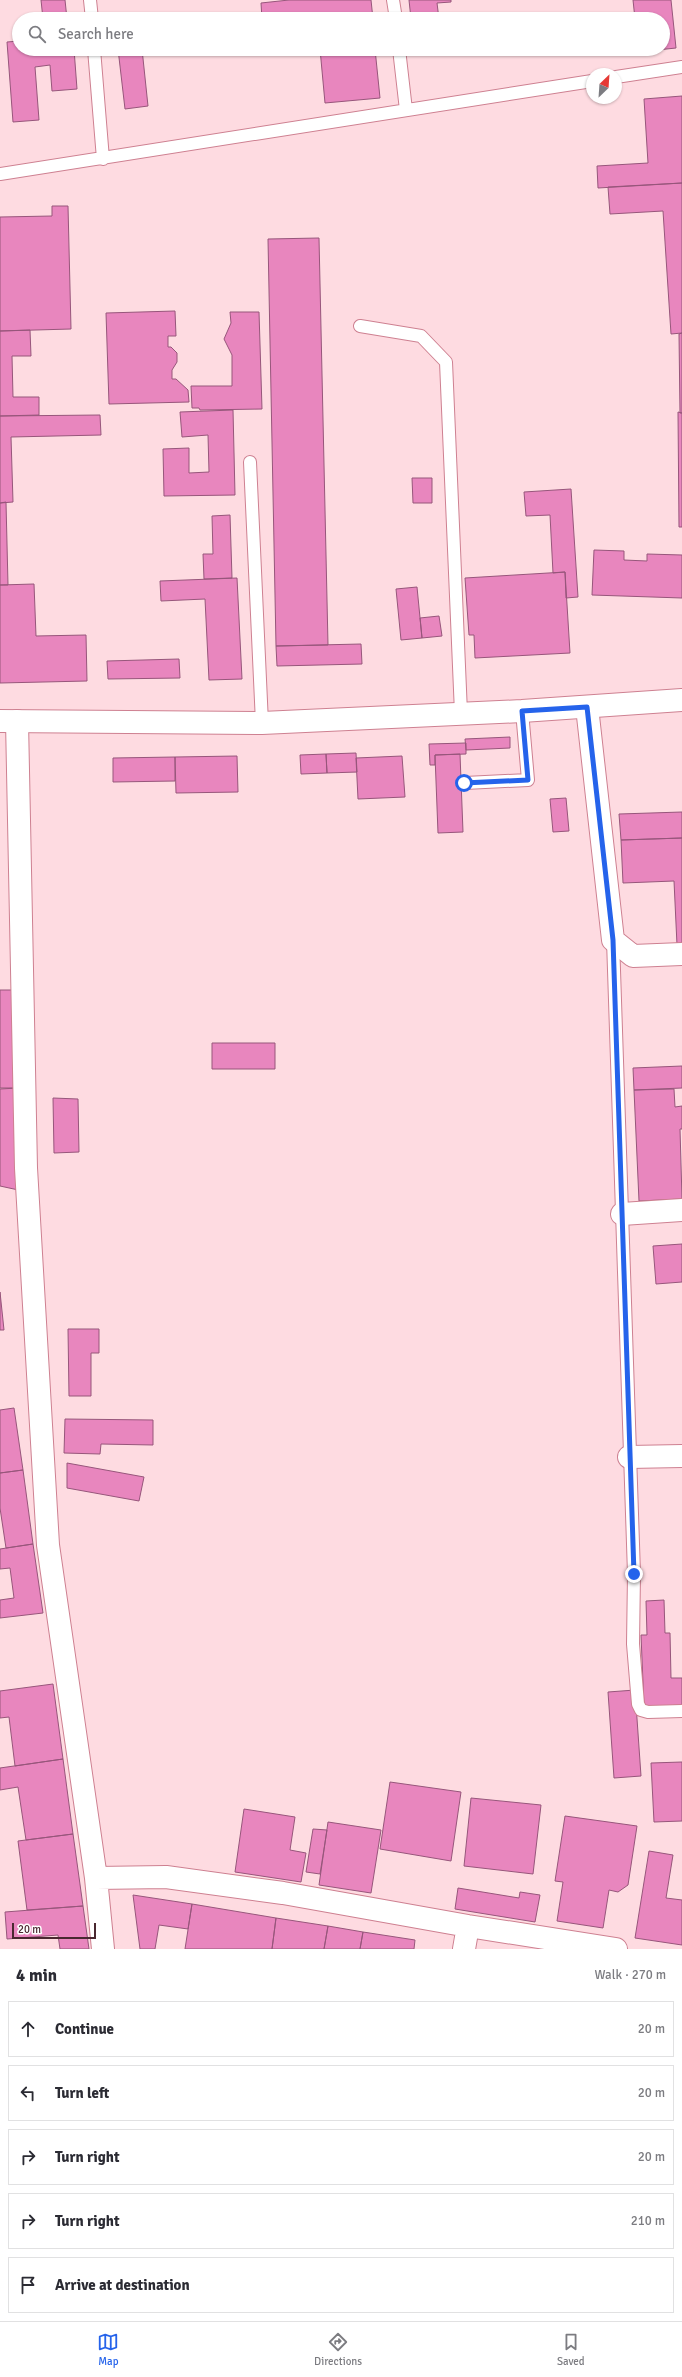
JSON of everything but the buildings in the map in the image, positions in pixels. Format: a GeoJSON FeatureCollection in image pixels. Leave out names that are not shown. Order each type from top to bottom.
{"type":"FeatureCollection","features":[{"type":"Feature","properties":{"kind":"street"},"geometry":{"type":"LineString","coordinates":[[103,1949],[96,1878],[48,1545],[26,1168],[9,721],[262,723],[522,711],[682,700]]}},
{"type":"Feature","properties":{"kind":"street"},"geometry":{"type":"LineString","coordinates":[[587,707],[613,940],[633,956],[682,954]]}},
{"type":"Feature","properties":{"kind":"street"},"geometry":{"type":"LineString","coordinates":[[622,1214],[682,1210]]}},
{"type":"Feature","properties":{"kind":"street"},"geometry":{"type":"LineString","coordinates":[[629,1457],[682,1456]]}},
{"type":"Feature","properties":{"kind":"street"},"geometry":{"type":"LineString","coordinates":[[96,1878],[166,1877],[283,1893],[468,1926],[616,1949]]}},
{"type":"Feature","properties":{"kind":"street"},"geometry":{"type":"LineString","coordinates":[[464,1949],[468,1926]]}},
{"type":"Feature","properties":{"kind":"lane"},"geometry":{"type":"LineString","coordinates":[[90,0],[91,12]]}},
{"type":"Feature","properties":{"kind":"lane"},"geometry":{"type":"LineString","coordinates":[[394,0],[395,12]]}},
{"type":"Feature","properties":{"kind":"lane"},"geometry":{"type":"LineString","coordinates":[[95,56],[103,159]]}},
{"type":"Feature","properties":{"kind":"lane"},"geometry":{"type":"LineString","coordinates":[[400,56],[406,110]]}},
{"type":"Feature","properties":{"kind":"lane"},"geometry":{"type":"LineString","coordinates":[[622,76],[682,66]]}},
{"type":"Feature","properties":{"kind":"lane"},"geometry":{"type":"LineString","coordinates":[[0,174],[586,82]]}},
{"type":"Feature","properties":{"kind":"lane"},"geometry":{"type":"LineString","coordinates":[[360,326],[421,336],[446,362],[460,713]]}},
{"type":"Feature","properties":{"kind":"lane"},"geometry":{"type":"LineString","coordinates":[[250,462],[262,723]]}},
{"type":"Feature","properties":{"kind":"lane"},"geometry":{"type":"LineString","coordinates":[[464,783],[528,780],[522,711]]}},
{"type":"Feature","properties":{"kind":"lane"},"geometry":{"type":"LineString","coordinates":[[613,940],[634,1574],[633,1644],[638,1704],[641,1710],[648,1712],[682,1712]]}},
{"type":"Feature","properties":{"kind":"route"},"geometry":{"type":"LineString","coordinates":[[464,783],[528,780],[522,711],[587,707],[613,940],[634,1574]]}}]}
